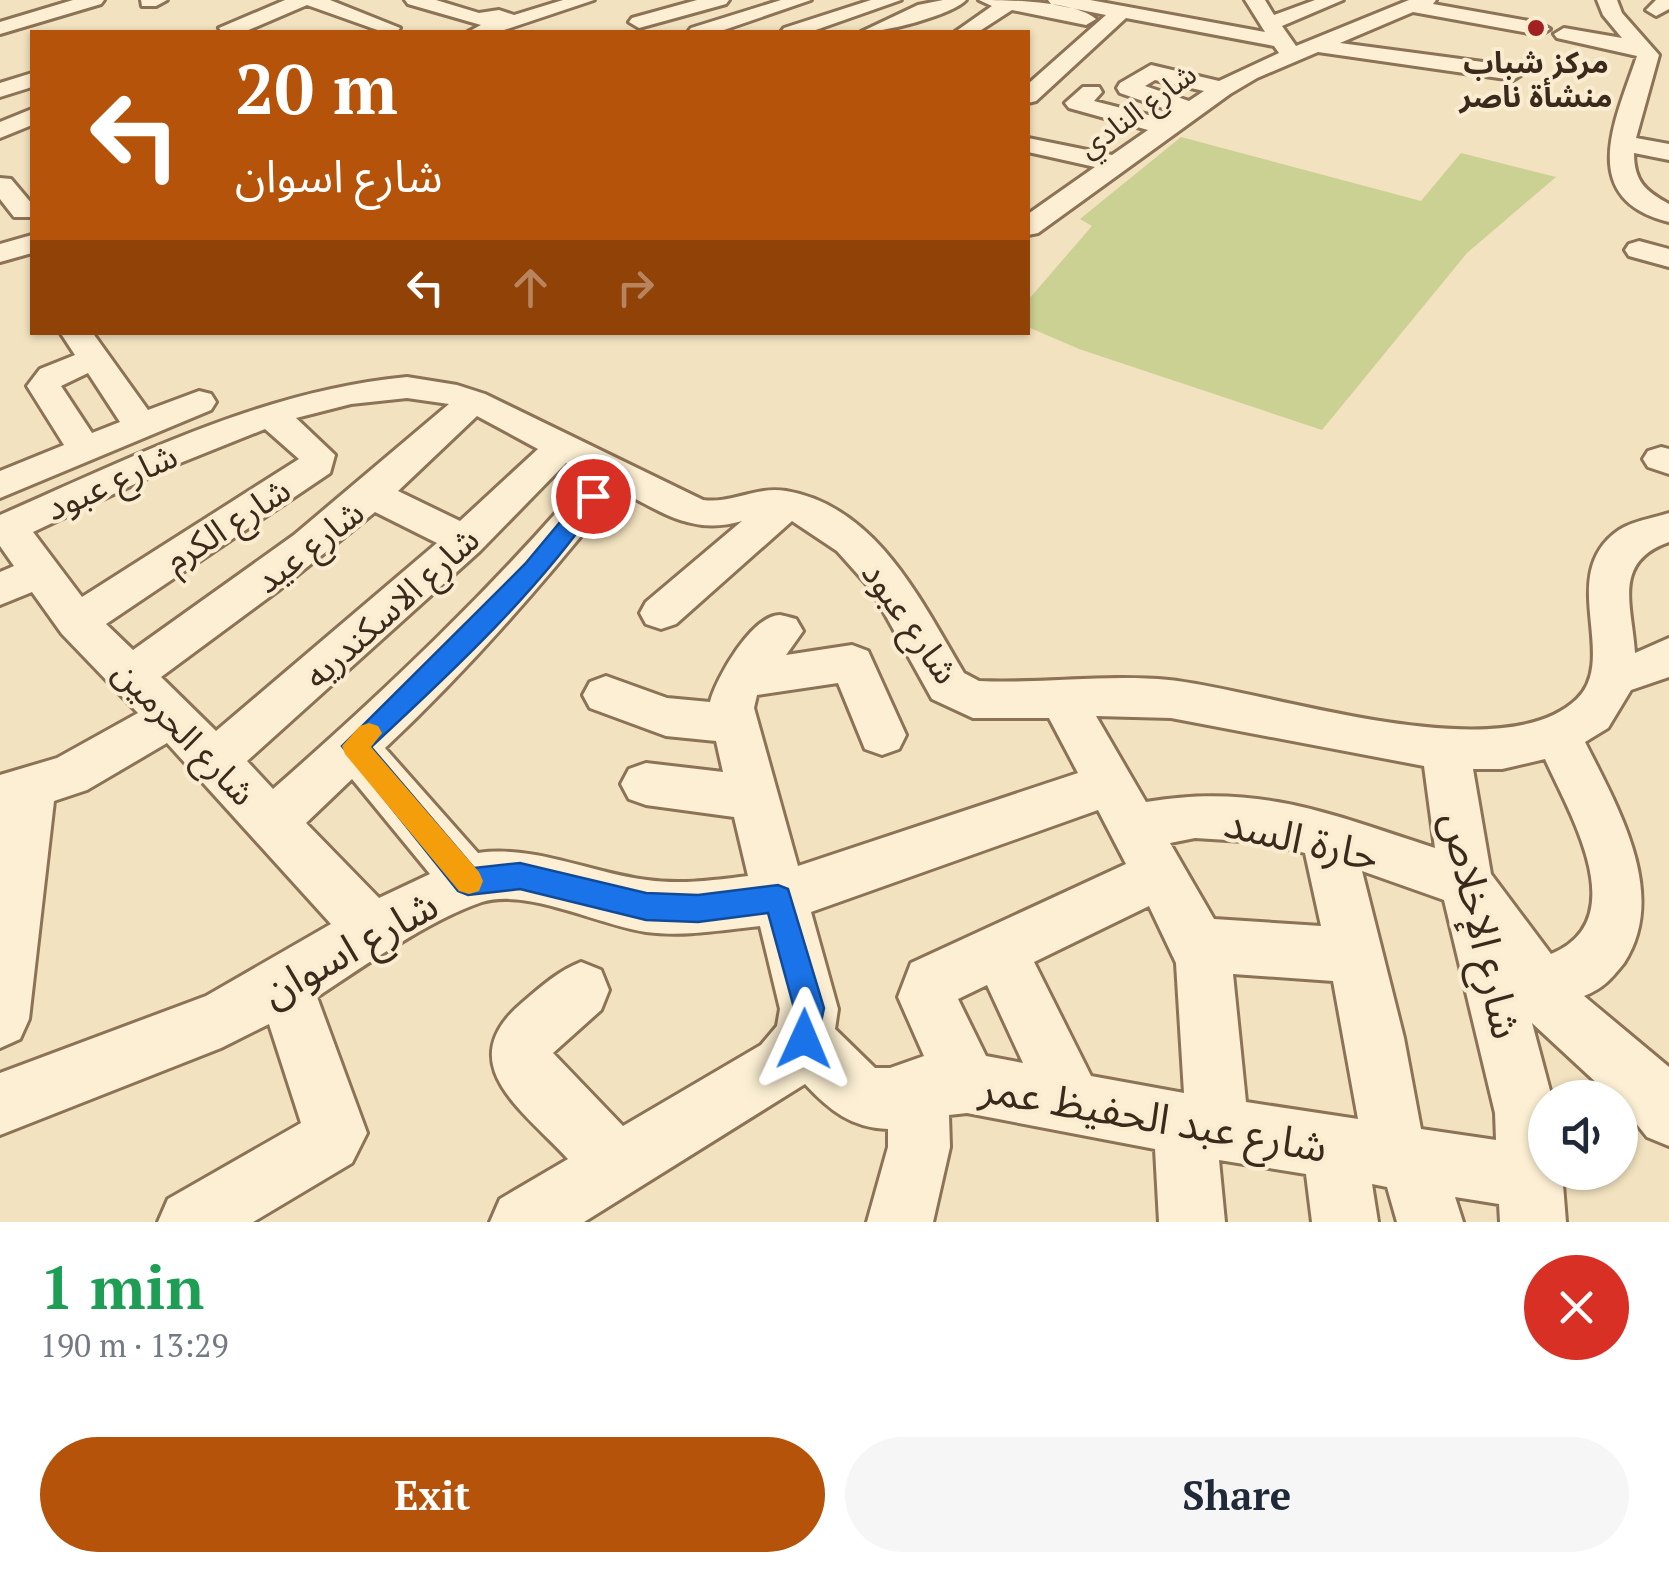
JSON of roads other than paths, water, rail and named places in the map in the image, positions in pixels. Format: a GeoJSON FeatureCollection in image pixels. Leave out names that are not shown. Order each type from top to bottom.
{"type":"FeatureCollection","features":[{"type":"Feature","properties":{"kind":"street"},"geometry":{"type":"LineString","coordinates":[[0,28],[94,0]]}},
{"type":"Feature","properties":{"kind":"street"},"geometry":{"type":"LineString","coordinates":[[228,30],[302,0]]}},
{"type":"Feature","properties":{"kind":"street"},"geometry":{"type":"LineString","coordinates":[[311,0],[365,18],[386,30],[427,5],[478,19],[500,16],[494,29]]}},
{"type":"Feature","properties":{"kind":"street"},"geometry":{"type":"LineString","coordinates":[[500,0],[541,15]]}},
{"type":"Feature","properties":{"kind":"street"},"geometry":{"type":"LineString","coordinates":[[427,5],[494,29],[541,15],[620,17],[681,2],[720,0]]}},
{"type":"Feature","properties":{"kind":"street"},"geometry":{"type":"LineString","coordinates":[[705,30],[793,4],[844,0]]}},
{"type":"Feature","properties":{"kind":"street"},"geometry":{"type":"LineString","coordinates":[[877,30],[925,9],[942,9],[956,0]]}},
{"type":"Feature","properties":{"kind":"street"},"geometry":{"type":"LineString","coordinates":[[1058,0],[1173,17],[1218,30],[1317,46],[1512,65],[1548,32]]}},
{"type":"Feature","properties":{"kind":"street"},"geometry":{"type":"LineString","coordinates":[[1281,40],[1333,0]]}},
{"type":"Feature","properties":{"kind":"street"},"geometry":{"type":"LineString","coordinates":[[1255,1],[1281,40]]}},
{"type":"Feature","properties":{"kind":"street"},"geometry":{"type":"LineString","coordinates":[[681,2],[725,24]]}},
{"type":"Feature","properties":{"kind":"street"},"geometry":{"type":"LineString","coordinates":[[798,30],[881,2],[934,29]]}},
{"type":"Feature","properties":{"kind":"street"},"geometry":{"type":"LineString","coordinates":[[1317,46],[1418,3],[1646,57],[1623,143],[1621,172],[1631,190],[1669,214]]}},
{"type":"Feature","properties":{"kind":"street"},"geometry":{"type":"LineString","coordinates":[[239,4],[268,13]]}},
{"type":"Feature","properties":{"kind":"street"},"geometry":{"type":"LineString","coordinates":[[793,4],[829,21]]}},
{"type":"Feature","properties":{"kind":"street"},"geometry":{"type":"LineString","coordinates":[[990,19],[1113,11]]}},
{"type":"Feature","properties":{"kind":"street"},"geometry":{"type":"LineString","coordinates":[[1038,78],[1091,40],[1113,11]]}},
{"type":"Feature","properties":{"kind":"street"},"geometry":{"type":"LineString","coordinates":[[330,30],[365,18]]}},
{"type":"Feature","properties":{"kind":"street"},"geometry":{"type":"LineString","coordinates":[[990,19],[1035,26]]}},
{"type":"Feature","properties":{"kind":"street"},"geometry":{"type":"LineString","coordinates":[[1202,50],[1218,30]]}},
{"type":"Feature","properties":{"kind":"street"},"geometry":{"type":"LineString","coordinates":[[0,36],[30,39]]}},
{"type":"Feature","properties":{"kind":"street"},"geometry":{"type":"LineString","coordinates":[[1091,40],[1117,46]]}},
{"type":"Feature","properties":{"kind":"street","name":"شارع النادي"},"geometry":{"type":"LineString","coordinates":[[1040,208],[1116,164],[1189,109],[1249,73],[1281,40]]}},
{"type":"Feature","properties":{"kind":"street"},"geometry":{"type":"LineString","coordinates":[[1160,55],[1249,73]]}},
{"type":"Feature","properties":{"kind":"street"},"geometry":{"type":"LineString","coordinates":[[1189,109],[1128,88],[1151,72],[1222,88]]}},
{"type":"Feature","properties":{"kind":"street"},"geometry":{"type":"LineString","coordinates":[[0,90],[30,81]]}},
{"type":"Feature","properties":{"kind":"street"},"geometry":{"type":"LineString","coordinates":[[1091,92],[1077,103],[1164,127]]}},
{"type":"Feature","properties":{"kind":"street"},"geometry":{"type":"LineString","coordinates":[[0,106],[30,112]]}},
{"type":"Feature","properties":{"kind":"street"},"geometry":{"type":"LineString","coordinates":[[0,131],[30,113]]}},
{"type":"Feature","properties":{"kind":"street"},"geometry":{"type":"LineString","coordinates":[[1623,143],[1669,152]]}},
{"type":"Feature","properties":{"kind":"street"},"geometry":{"type":"LineString","coordinates":[[1030,158],[1056,150],[1116,164]]}},
{"type":"Feature","properties":{"kind":"street"},"geometry":{"type":"LineString","coordinates":[[1621,172],[1653,178]]}},
{"type":"Feature","properties":{"kind":"street"},"geometry":{"type":"LineString","coordinates":[[11,180],[24,211]]}},
{"type":"Feature","properties":{"kind":"street"},"geometry":{"type":"LineString","coordinates":[[0,252],[30,244]]}},
{"type":"Feature","properties":{"kind":"street"},"geometry":{"type":"LineString","coordinates":[[1639,250],[1669,258]]}},
{"type":"Feature","properties":{"kind":"street"},"geometry":{"type":"LineString","coordinates":[[84,448],[44,386],[85,346],[139,424]]}},
{"type":"Feature","properties":{"kind":"street","name":"شارع عبود"},"geometry":{"type":"LineString","coordinates":[[3,515],[270,416],[344,395],[383,388],[421,388],[473,402],[695,512],[717,516],[760,502],[787,504],[806,511],[850,541],[886,579],[948,686],[973,699],[1166,698],[1228,706],[1369,740],[1506,748],[1558,736],[1595,712],[1614,678]]}},
{"type":"Feature","properties":{"kind":"street"},"geometry":{"type":"LineString","coordinates":[[3,515],[84,448],[199,402]]}},
{"type":"Feature","properties":{"kind":"street","name":"شارع عيد"},"geometry":{"type":"LineString","coordinates":[[131,674],[244,597],[473,402]]}},
{"type":"Feature","properties":{"kind":"street","name":"شارع الكرم"},"geometry":{"type":"LineString","coordinates":[[77,622],[317,464],[317,455],[270,416]]}},
{"type":"Feature","properties":{"kind":"street","name":"شارع الاسكندريه"},"geometry":{"type":"LineString","coordinates":[[214,760],[310,683],[466,541],[562,446]]}},
{"type":"Feature","properties":{"kind":"street"},"geometry":{"type":"LineString","coordinates":[[272,822],[421,686],[532,570],[613,471]]}},
{"type":"Feature","properties":{"kind":"street"},"geometry":{"type":"LineString","coordinates":[[382,478],[466,541]]}},
{"type":"Feature","properties":{"kind":"street"},"geometry":{"type":"LineString","coordinates":[[661,614],[787,504]]}},
{"type":"Feature","properties":{"kind":"street","name":"شارع الحرمين"},"geometry":{"type":"LineString","coordinates":[[3,515],[20,581],[77,622],[131,674],[372,929]]}},
{"type":"Feature","properties":{"kind":"street"},"geometry":{"type":"LineString","coordinates":[[1663,532],[1625,546],[1610,570],[1606,600],[1615,646],[1614,678],[1646,669],[1669,655]]}},
{"type":"Feature","properties":{"kind":"street"},"geometry":{"type":"LineString","coordinates":[[523,1222],[782,1066],[804,1039],[809,1008],[752,797],[736,702],[781,631]]}},
{"type":"Feature","properties":{"kind":"street"},"geometry":{"type":"LineString","coordinates":[[606,696],[666,717],[736,702],[852,662],[882,734]]}},
{"type":"Feature","properties":{"kind":"street"},"geometry":{"type":"LineString","coordinates":[[1062,699],[1162,872],[1199,944],[1204,963],[1200,1126],[1192,1222]]}},
{"type":"Feature","properties":{"kind":"street"},"geometry":{"type":"LineString","coordinates":[[1,1009],[15,791],[70,775],[171,717]]}},
{"type":"Feature","properties":{"kind":"street"},"geometry":{"type":"LineString","coordinates":[[1538,987],[1584,968],[1612,935],[1621,892],[1609,844],[1558,736]]}},
{"type":"Feature","properties":{"kind":"street"},"geometry":{"type":"LineString","coordinates":[[354,746],[468,882]]}},
{"type":"Feature","properties":{"kind":"street","name":"شارع الإخلاص"},"geometry":{"type":"LineString","coordinates":[[1446,747],[1466,883],[1526,1113],[1531,1200]]}},
{"type":"Feature","properties":{"kind":"street"},"geometry":{"type":"LineString","coordinates":[[646,784],[752,797]]}},
{"type":"Feature","properties":{"kind":"street","name":"حارة السد"},"geometry":{"type":"LineString","coordinates":[[1123,805],[1195,816],[1244,818],[1327,836],[1466,883]]}},
{"type":"Feature","properties":{"kind":"street","name":"شارع اسوان"},"geometry":{"type":"LineString","coordinates":[[0,1104],[220,1019],[284,985],[372,929],[468,882],[520,876],[646,906],[698,908],[778,898],[1123,805]]}},
{"type":"Feature","properties":{"kind":"street"},"geometry":{"type":"LineString","coordinates":[[1327,836],[1403,1157],[1430,1222]]}},
{"type":"Feature","properties":{"kind":"street"},"geometry":{"type":"LineString","coordinates":[[909,1220],[920,1147],[942,1085],[927,997],[931,983],[1162,872]]}},
{"type":"Feature","properties":{"kind":"street"},"geometry":{"type":"LineString","coordinates":[[1466,883],[1559,1014],[1644,1084],[1669,1115]]}},
{"type":"Feature","properties":{"kind":"street"},"geometry":{"type":"LineString","coordinates":[[1199,944],[1356,955]]}},
{"type":"Feature","properties":{"kind":"street"},"geometry":{"type":"LineString","coordinates":[[998,949],[1072,1103]]}},
{"type":"Feature","properties":{"kind":"street"},"geometry":{"type":"LineString","coordinates":[[191,1222],[330,1141],[336,1133],[284,985]]}},
{"type":"Feature","properties":{"kind":"street"},"geometry":{"type":"LineString","coordinates":[[581,990],[523,1040],[519,1061],[617,1165]]}},
{"type":"Feature","properties":{"kind":"street","name":"شارع عبد الحفيظ عمر"},"geometry":{"type":"LineString","coordinates":[[804,1039],[848,1086],[869,1098],[892,1099],[942,1085],[1072,1103],[1403,1157],[1531,1200]]}},
{"type":"Feature","properties":{"kind":"street"},"geometry":{"type":"LineString","coordinates":[[1334,1146],[1345,1222]]}},
{"type":"Feature","properties":{"kind":"place","name":"مركز شباب منشأة ناصر"},"geometry":{"type":"Point","coordinates":[1536,28]}}]}
